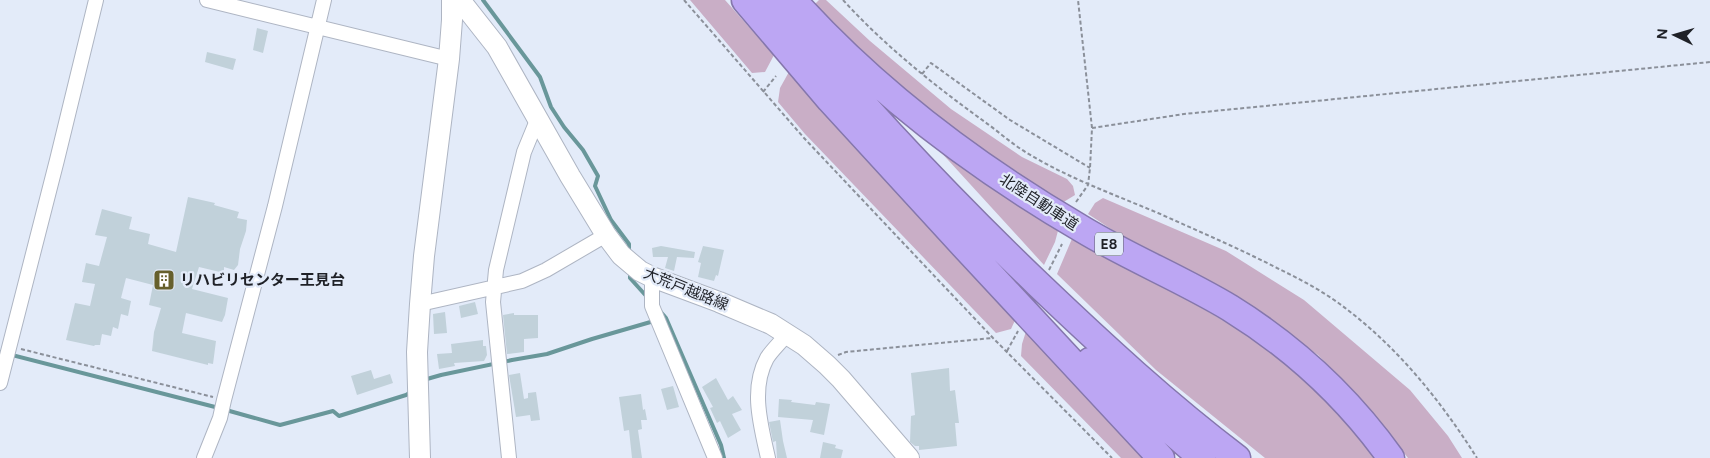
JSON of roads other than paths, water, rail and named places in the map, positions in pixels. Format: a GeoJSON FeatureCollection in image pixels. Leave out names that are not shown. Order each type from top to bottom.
{"type":"FeatureCollection","features":[{"type":"Feature","properties":{"kind":"highway"},"geometry":{"type":"LineString","coordinates":[[745,0],[830,100],[1162,458]]}},
{"type":"Feature","properties":{"kind":"highway"},"geometry":{"type":"LineString","coordinates":[[772,0],[845,86],[925,172],[1006,253],[1107,348],[1182,414],[1237,458]]}},
{"type":"Feature","properties":{"kind":"highway","name":"北陸自動車道"},"geometry":{"type":"LineString","coordinates":[[793,0],[822,32],[872,78],[933,128],[988,169],[1083,230],[1229,308],[1288,349],[1332,388],[1354,412],[1390,458]]}},
{"type":"Feature","properties":{"kind":"highway"},"geometry":{"type":"LineString","coordinates":[[903,178],[964,241],[1067,340],[1202,458]]}},
{"type":"Feature","properties":{"kind":"main road"},"geometry":{"type":"LineString","coordinates":[[420,458],[417,352],[420,304],[424,256],[449,59],[452,0]]}},
{"type":"Feature","properties":{"kind":"main road","name":"大荒戸越路線"},"geometry":{"type":"LineString","coordinates":[[460,0],[496,47],[606,235],[628,261],[640,271],[652,277],[771,324],[804,345],[827,365],[909,458]]}},
{"type":"Feature","properties":{"kind":"street"},"geometry":{"type":"LineString","coordinates":[[0,383],[96,0]]}},
{"type":"Feature","properties":{"kind":"street"},"geometry":{"type":"LineString","coordinates":[[208,0],[449,59]]}},
{"type":"Feature","properties":{"kind":"street"},"geometry":{"type":"LineString","coordinates":[[204,458],[220,418],[324,0]]}},
{"type":"Feature","properties":{"kind":"street"},"geometry":{"type":"LineString","coordinates":[[509,458],[493,302],[496,270],[524,152],[538,118]]}},
{"type":"Feature","properties":{"kind":"street"},"geometry":{"type":"LineString","coordinates":[[420,304],[522,281],[546,270],[606,235]]}},
{"type":"Feature","properties":{"kind":"street"},"geometry":{"type":"LineString","coordinates":[[652,277],[652,306],[715,458]]}},
{"type":"Feature","properties":{"kind":"street"},"geometry":{"type":"LineString","coordinates":[[768,458],[759,411],[758,389],[760,376],[768,358],[787,334]]}},
{"type":"Feature","properties":{"kind":"waterway"},"geometry":{"type":"LineString","coordinates":[[483,0],[540,77],[551,107],[564,127],[583,150],[598,176],[595,186],[611,220],[629,244],[629,253]]}},
{"type":"Feature","properties":{"kind":"waterway"},"geometry":{"type":"LineString","coordinates":[[630,272],[630,278],[648,298]]}},
{"type":"Feature","properties":{"kind":"waterway"},"geometry":{"type":"LineString","coordinates":[[660,311],[666,318],[721,445],[724,458]]}},
{"type":"Feature","properties":{"kind":"waterway"},"geometry":{"type":"LineString","coordinates":[[424,381],[441,375],[547,354],[654,321]]}},
{"type":"Feature","properties":{"kind":"waterway"},"geometry":{"type":"LineString","coordinates":[[0,352],[219,408]]}},
{"type":"Feature","properties":{"kind":"waterway"},"geometry":{"type":"LineString","coordinates":[[226,410],[280,425],[333,411],[339,416],[411,392]]}},
{"type":"Feature","properties":{"kind":"place","name":"リハビリセンター王見台"},"geometry":{"type":"Point","coordinates":[164,280]}}]}
